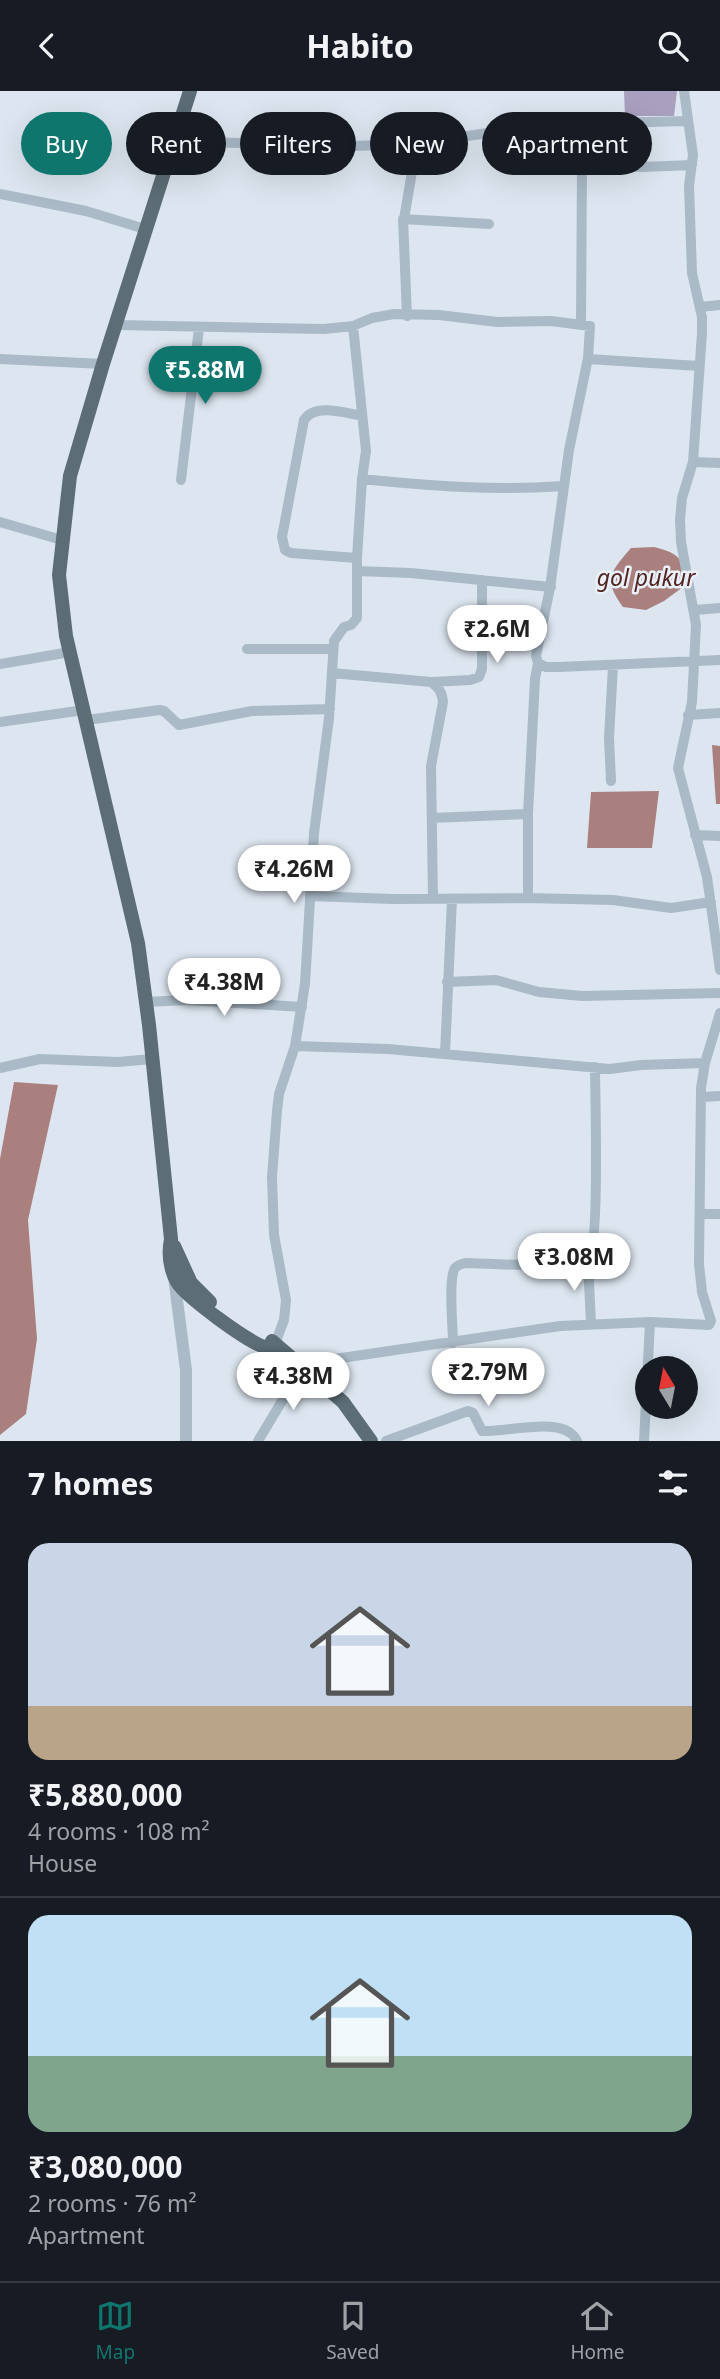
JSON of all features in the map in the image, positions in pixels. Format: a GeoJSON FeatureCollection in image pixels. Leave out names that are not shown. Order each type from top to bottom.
{"type":"FeatureCollection","features":[{"type":"Feature","properties":{"kind":"main road"},"geometry":{"type":"LineString","coordinates":[[183,112],[190,91]]}},
{"type":"Feature","properties":{"kind":"main road"},"geometry":{"type":"LineString","coordinates":[[163,175],[70,476],[59,585],[70,652],[138,943],[152,1059],[170,1239],[169,1252],[174,1274],[186,1293],[200,1305],[267,1348],[276,1346]]}},
{"type":"Feature","properties":{"kind":"main road"},"geometry":{"type":"LineString","coordinates":[[170,1239],[191,1283],[203,1296],[303,1366],[343,1402],[371,1441]]}},
{"type":"Feature","properties":{"kind":"main road"},"geometry":{"type":"LineString","coordinates":[[334,1396],[362,1441]]}},
{"type":"Feature","properties":{"kind":"street"},"geometry":{"type":"LineString","coordinates":[[684,91],[693,155],[689,202],[692,273],[700,307],[702,333],[693,462],[682,498],[680,520],[681,542],[695,610],[695,642],[693,688],[678,768],[711,902],[720,970]]}},
{"type":"Feature","properties":{"kind":"street"},"geometry":{"type":"LineString","coordinates":[[468,136],[572,124],[687,121]]}},
{"type":"Feature","properties":{"kind":"street"},"geometry":{"type":"LineString","coordinates":[[226,143],[370,145]]}},
{"type":"Feature","properties":{"kind":"street"},"geometry":{"type":"LineString","coordinates":[[581,325],[582,165],[692,165]]}},
{"type":"Feature","properties":{"kind":"street"},"geometry":{"type":"LineString","coordinates":[[407,316],[404,219],[411,175]]}},
{"type":"Feature","properties":{"kind":"street"},"geometry":{"type":"LineString","coordinates":[[0,194],[86,211],[145,229]]}},
{"type":"Feature","properties":{"kind":"street"},"geometry":{"type":"LineString","coordinates":[[404,219],[489,224]]}},
{"type":"Feature","properties":{"kind":"street"},"geometry":{"type":"LineString","coordinates":[[700,307],[720,305]]}},
{"type":"Feature","properties":{"kind":"street"},"geometry":{"type":"LineString","coordinates":[[116,325],[299,329],[353,326],[384,315],[439,315],[497,322],[551,321],[590,326],[588,359],[564,486],[551,587],[536,656],[538,663],[528,814],[528,898]]}},
{"type":"Feature","properties":{"kind":"street"},"geometry":{"type":"LineString","coordinates":[[276,1346],[284,1320],[286,1300],[274,1235],[272,1177],[275,1126],[279,1094],[295,1046],[302,1007],[316,814],[330,709],[333,649],[338,633],[357,618],[357,558],[366,451],[353,326]]}},
{"type":"Feature","properties":{"kind":"street"},"geometry":{"type":"LineString","coordinates":[[181,480],[199,328]]}},
{"type":"Feature","properties":{"kind":"street"},"geometry":{"type":"LineString","coordinates":[[0,359],[103,364]]}},
{"type":"Feature","properties":{"kind":"street"},"geometry":{"type":"LineString","coordinates":[[588,359],[698,366]]}},
{"type":"Feature","properties":{"kind":"street"},"geometry":{"type":"LineString","coordinates":[[357,558],[290,553],[285,550],[282,537],[300,432],[307,414],[323,410],[362,416]]}},
{"type":"Feature","properties":{"kind":"street"},"geometry":{"type":"LineString","coordinates":[[693,462],[720,463]]}},
{"type":"Feature","properties":{"kind":"street"},"geometry":{"type":"LineString","coordinates":[[362,479],[430,486],[508,489],[564,486]]}},
{"type":"Feature","properties":{"kind":"street"},"geometry":{"type":"LineString","coordinates":[[0,522],[62,540]]}},
{"type":"Feature","properties":{"kind":"street"},"geometry":{"type":"LineString","coordinates":[[357,571],[411,573],[551,587]]}},
{"type":"Feature","properties":{"kind":"street"},"geometry":{"type":"LineString","coordinates":[[332,673],[431,682],[479,677],[482,669],[482,580]]}},
{"type":"Feature","properties":{"kind":"street"},"geometry":{"type":"LineString","coordinates":[[695,610],[720,608]]}},
{"type":"Feature","properties":{"kind":"street"},"geometry":{"type":"LineString","coordinates":[[247,649],[333,649]]}},
{"type":"Feature","properties":{"kind":"street"},"geometry":{"type":"LineString","coordinates":[[0,664],[70,652]]}},
{"type":"Feature","properties":{"kind":"street"},"geometry":{"type":"LineString","coordinates":[[538,663],[546,667],[613,666],[720,660]]}},
{"type":"Feature","properties":{"kind":"street"},"geometry":{"type":"LineString","coordinates":[[611,781],[609,738],[613,666]]}},
{"type":"Feature","properties":{"kind":"street"},"geometry":{"type":"LineString","coordinates":[[431,682],[438,687],[443,702],[432,758],[433,899]]}},
{"type":"Feature","properties":{"kind":"street"},"geometry":{"type":"LineString","coordinates":[[0,722],[159,710],[164,711],[179,725],[252,711],[330,709]]}},
{"type":"Feature","properties":{"kind":"street"},"geometry":{"type":"LineString","coordinates":[[688,715],[720,712]]}},
{"type":"Feature","properties":{"kind":"street"},"geometry":{"type":"LineString","coordinates":[[432,818],[528,814]]}},
{"type":"Feature","properties":{"kind":"street"},"geometry":{"type":"LineString","coordinates":[[695,835],[720,836]]}},
{"type":"Feature","properties":{"kind":"street"},"geometry":{"type":"LineString","coordinates":[[310,896],[622,901],[671,908],[711,902]]}},
{"type":"Feature","properties":{"kind":"street"},"geometry":{"type":"LineString","coordinates":[[445,1054],[452,899]]}},
{"type":"Feature","properties":{"kind":"street"},"geometry":{"type":"LineString","coordinates":[[447,982],[496,980],[540,992],[582,996],[720,993]]}},
{"type":"Feature","properties":{"kind":"street"},"geometry":{"type":"LineString","coordinates":[[146,1002],[187,1000],[302,1007]]}},
{"type":"Feature","properties":{"kind":"street"},"geometry":{"type":"LineString","coordinates":[[715,1325],[711,1321],[702,1292],[699,1264],[699,1160],[705,1063],[720,1013]]}},
{"type":"Feature","properties":{"kind":"street"},"geometry":{"type":"LineString","coordinates":[[295,1046],[388,1049],[610,1069],[705,1063]]}},
{"type":"Feature","properties":{"kind":"street"},"geometry":{"type":"LineString","coordinates":[[0,1068],[40,1059],[110,1062],[152,1059]]}},
{"type":"Feature","properties":{"kind":"street"},"geometry":{"type":"LineString","coordinates":[[590,1324],[588,1261],[595,1225],[595,1067]]}},
{"type":"Feature","properties":{"kind":"street"},"geometry":{"type":"LineString","coordinates":[[701,1097],[720,1096]]}},
{"type":"Feature","properties":{"kind":"street"},"geometry":{"type":"LineString","coordinates":[[700,1214],[720,1214]]}},
{"type":"Feature","properties":{"kind":"street"},"geometry":{"type":"LineString","coordinates":[[453,1343],[452,1282],[458,1265],[554,1265],[588,1261]]}},
{"type":"Feature","properties":{"kind":"street"},"geometry":{"type":"LineString","coordinates":[[174,1274],[186,1370],[186,1441]]}},
{"type":"Feature","properties":{"kind":"street"},"geometry":{"type":"LineString","coordinates":[[258,1441],[303,1366],[334,1358],[453,1343],[535,1329],[590,1324],[650,1322],[715,1325]]}},
{"type":"Feature","properties":{"kind":"street"},"geometry":{"type":"LineString","coordinates":[[643,1441],[650,1322]]}},
{"type":"Feature","properties":{"kind":"street"},"geometry":{"type":"LineString","coordinates":[[386,1441],[468,1411],[473,1413],[482,1431],[561,1428],[570,1431],[577,1441]]}},
{"type":"Feature","properties":{"kind":"shaded area"},"geometry":{"type":"Polygon","coordinates":[[[624,91],[677,91],[674,116],[652,116],[652,112],[625,112],[624,91]]]}},
{"type":"Feature","properties":{"kind":"water","name":"gol pukur"},"geometry":{"type":"Polygon","coordinates":[[[654,547],[679,558],[687,584],[646,610],[623,607],[611,583],[614,570],[631,548],[654,547]]]}},
{"type":"Feature","properties":{"kind":"water"},"geometry":{"type":"Polygon","coordinates":[[[712,745],[720,746],[720,804],[716,804],[712,745]]]}},
{"type":"Feature","properties":{"kind":"water"},"geometry":{"type":"Polygon","coordinates":[[[659,791],[652,848],[587,848],[591,792],[659,791]]]}},
{"type":"Feature","properties":{"kind":"water"},"geometry":{"type":"Polygon","coordinates":[[[14,1082],[58,1085],[28,1220],[37,1339],[26,1414],[0,1435],[0,1159],[14,1082]]]}}]}
